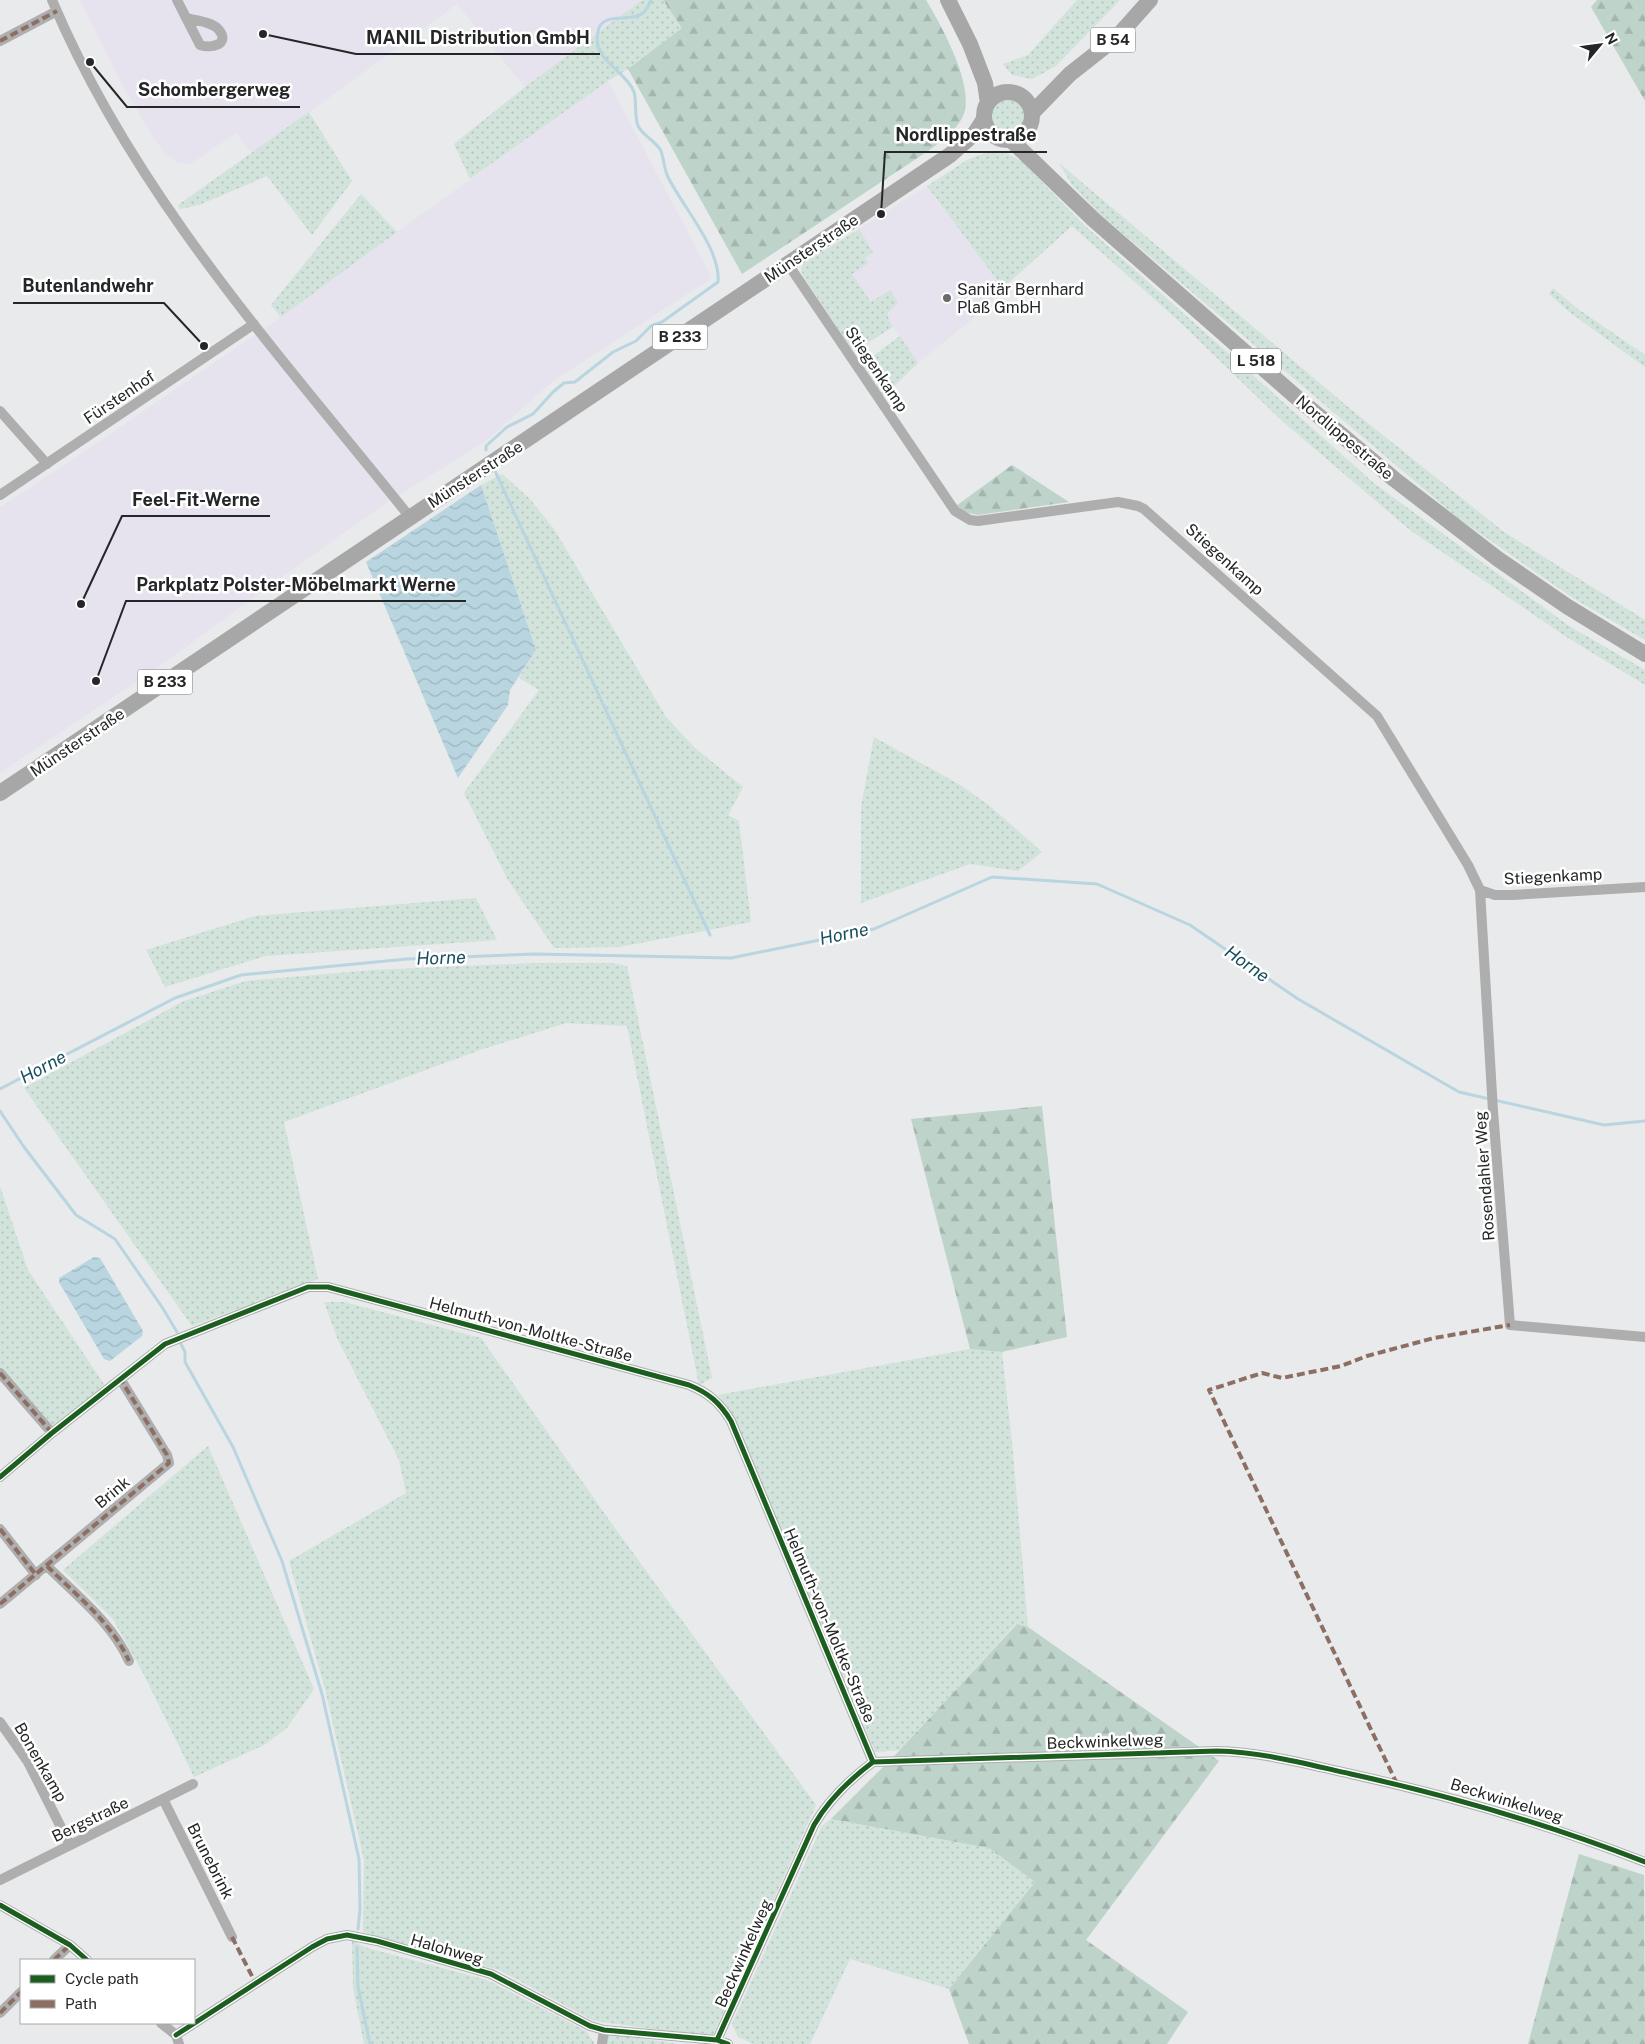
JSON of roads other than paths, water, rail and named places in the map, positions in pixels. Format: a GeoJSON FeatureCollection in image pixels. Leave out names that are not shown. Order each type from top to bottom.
{"type":"FeatureCollection","features":[{"type":"Feature","properties":{"kind":"main road"},"geometry":{"type":"LineString","coordinates":[[948,0],[970,44],[985,83],[988,130],[1003,140],[1012,141],[1024,135],[1029,130],[1033,118],[1026,100],[993,78],[970,44]]}},
{"type":"Feature","properties":{"kind":"main road","name":"B 54"},"geometry":{"type":"LineString","coordinates":[[1032,112],[1070,74],[1116,37],[1150,0]]}},
{"type":"Feature","properties":{"kind":"main road","name":"B 54"},"geometry":{"type":"LineString","coordinates":[[1015,94],[1030,94],[1070,74]]}},
{"type":"Feature","properties":{"kind":"main road"},"geometry":{"type":"LineString","coordinates":[[986,111],[997,95],[1015,94]]}},
{"type":"Feature","properties":{"kind":"main road","name":"Münsterstraße"},"geometry":{"type":"LineString","coordinates":[[0,793],[950,155],[974,133],[986,111]]}},
{"type":"Feature","properties":{"kind":"main road","name":"Nordlippestraße"},"geometry":{"type":"LineString","coordinates":[[1029,130],[1036,148],[1067,193]]}},
{"type":"Feature","properties":{"kind":"main road","name":"Münsterstraße"},"geometry":{"type":"LineString","coordinates":[[950,155],[996,137]]}},
{"type":"Feature","properties":{"kind":"main road","name":"Nordlippestraße"},"geometry":{"type":"LineString","coordinates":[[1012,141],[1094,219],[1288,390],[1394,478],[1498,558],[1568,607],[1645,654]]}},
{"type":"Feature","properties":{"kind":"street"},"geometry":{"type":"LineString","coordinates":[[52,0],[85,70],[165,207],[254,324],[410,516]]}},
{"type":"Feature","properties":{"kind":"street"},"geometry":{"type":"LineString","coordinates":[[177,0],[186,18]]}},
{"type":"Feature","properties":{"kind":"street"},"geometry":{"type":"LineString","coordinates":[[0,41],[57,11]]}},
{"type":"Feature","properties":{"kind":"street","name":"Stiegenkamp"},"geometry":{"type":"LineString","coordinates":[[788,264],[955,511],[970,520],[978,521],[1118,502],[1128,503],[1144,509],[1377,716],[1468,865],[1480,890],[1488,894],[1512,895],[1645,887]]}},
{"type":"Feature","properties":{"kind":"street","name":"Fürstenhof"},"geometry":{"type":"LineString","coordinates":[[0,494],[254,324]]}},
{"type":"Feature","properties":{"kind":"street"},"geometry":{"type":"LineString","coordinates":[[0,412],[47,464]]}},
{"type":"Feature","properties":{"kind":"street","name":"Rosendahler Weg"},"geometry":{"type":"LineString","coordinates":[[1480,890],[1493,1111],[1510,1325],[1645,1337]]}},
{"type":"Feature","properties":{"kind":"street","name":"Helmuth-von-Moltke-Straße"},"geometry":{"type":"LineString","coordinates":[[0,1477],[52,1433],[165,1344],[308,1287],[328,1287],[689,1385],[713,1398],[723,1408],[731,1421],[873,1762]]}},
{"type":"Feature","properties":{"kind":"street"},"geometry":{"type":"LineString","coordinates":[[0,1373],[52,1433]]}},
{"type":"Feature","properties":{"kind":"street","name":"Brink"},"geometry":{"type":"LineString","coordinates":[[0,1604],[169,1463],[121,1380]]}},
{"type":"Feature","properties":{"kind":"street"},"geometry":{"type":"LineString","coordinates":[[0,1529],[36,1575]]}},
{"type":"Feature","properties":{"kind":"street"},"geometry":{"type":"LineString","coordinates":[[47,1566],[108,1626],[130,1661]]}},
{"type":"Feature","properties":{"kind":"street","name":"Bonenkamp"},"geometry":{"type":"LineString","coordinates":[[0,1722],[28,1762],[70,1845]]}},
{"type":"Feature","properties":{"kind":"street","name":"Beckwinkelweg"},"geometry":{"type":"LineString","coordinates":[[717,2040],[814,1825],[823,1809],[836,1795],[856,1775],[873,1762],[1197,1751],[1244,1752],[1280,1758],[1428,1791],[1598,1844],[1645,1862]]}},
{"type":"Feature","properties":{"kind":"street","name":"Bergstraße"},"geometry":{"type":"LineString","coordinates":[[0,1880],[193,1784]]}},
{"type":"Feature","properties":{"kind":"street","name":"Brunebrink"},"geometry":{"type":"LineString","coordinates":[[163,1799],[232,1937]]}},
{"type":"Feature","properties":{"kind":"street"},"geometry":{"type":"LineString","coordinates":[[0,1905],[70,1946],[86,1959]]}},
{"type":"Feature","properties":{"kind":"street","name":"Halohweg"},"geometry":{"type":"LineString","coordinates":[[177,2040],[312,1947],[327,1939],[347,1935],[377,1941],[491,1974],[590,2026],[604,2030],[717,2040],[728,2044]]}},
{"type":"Feature","properties":{"kind":"street"},"geometry":{"type":"LineString","coordinates":[[55,1959],[70,1946]]}},
{"type":"Feature","properties":{"kind":"street"},"geometry":{"type":"LineString","coordinates":[[0,2013],[20,1993]]}},
{"type":"Feature","properties":{"kind":"street"},"geometry":{"type":"LineString","coordinates":[[162,2024],[177,2040]]}},
{"type":"Feature","properties":{"kind":"street"},"geometry":{"type":"LineString","coordinates":[[602,2044],[604,2030]]}},
{"type":"Feature","properties":{"kind":"water"},"geometry":{"type":"Polygon","coordinates":[[[481,485],[536,650],[510,690],[508,705],[458,778],[366,562],[481,485]]]}},
{"type":"Feature","properties":{"kind":"water"},"geometry":{"type":"Polygon","coordinates":[[[94,1257],[100,1258],[143,1331],[142,1336],[110,1361],[104,1359],[59,1282],[59,1278],[94,1257]]]}},
{"type":"Feature","properties":{"kind":"waterway"},"geometry":{"type":"LineString","coordinates":[[486,450],[486,446],[507,427],[533,414],[564,383],[575,382],[613,352],[636,341],[651,326],[662,322],[718,282],[717,269],[707,242],[668,177],[661,151],[638,126],[634,92],[630,84],[609,63],[599,48],[597,39],[602,23],[612,19],[638,16],[644,12],[651,0]]}},
{"type":"Feature","properties":{"kind":"waterway"},"geometry":{"type":"LineString","coordinates":[[495,471],[710,935]]}},
{"type":"Feature","properties":{"kind":"waterway","name":"Horne"},"geometry":{"type":"LineString","coordinates":[[0,1089],[175,998],[241,975],[407,959],[535,954],[731,958],[874,929],[992,877],[1097,884],[1190,925],[1298,999],[1459,1092],[1604,1125],[1645,1121]]}},
{"type":"Feature","properties":{"kind":"waterway"},"geometry":{"type":"LineString","coordinates":[[0,1111],[24,1147],[76,1215],[115,1239],[177,1332]]}},
{"type":"Feature","properties":{"kind":"waterway"},"geometry":{"type":"LineString","coordinates":[[181,1344],[185,1352],[185,1362],[233,1447],[282,1561],[322,1694],[359,1859],[360,1909],[358,1929]]}},
{"type":"Feature","properties":{"kind":"waterway"},"geometry":{"type":"LineString","coordinates":[[357,1947],[358,1987],[370,2044]]}},
{"type":"Feature","properties":{"kind":"place","name":"MANIL Distribution GmbH"},"geometry":{"type":"Point","coordinates":[263,34]}},
{"type":"Feature","properties":{"kind":"place","name":"Schombergerweg"},"geometry":{"type":"Point","coordinates":[90,62]}},
{"type":"Feature","properties":{"kind":"place","name":"Nordlippestraße"},"geometry":{"type":"Point","coordinates":[881,214]}},
{"type":"Feature","properties":{"kind":"place","name":"Sanitär Bernhard Plaß GmbH"},"geometry":{"type":"Point","coordinates":[947,298]}},
{"type":"Feature","properties":{"kind":"place","name":"Butenlandwehr"},"geometry":{"type":"Point","coordinates":[204,346]}},
{"type":"Feature","properties":{"kind":"place","name":"Feel-Fit-Werne"},"geometry":{"type":"Point","coordinates":[81,604]}},
{"type":"Feature","properties":{"kind":"place","name":"Parkplatz Polster-Möbelmarkt Werne"},"geometry":{"type":"Point","coordinates":[96,681]}}]}
